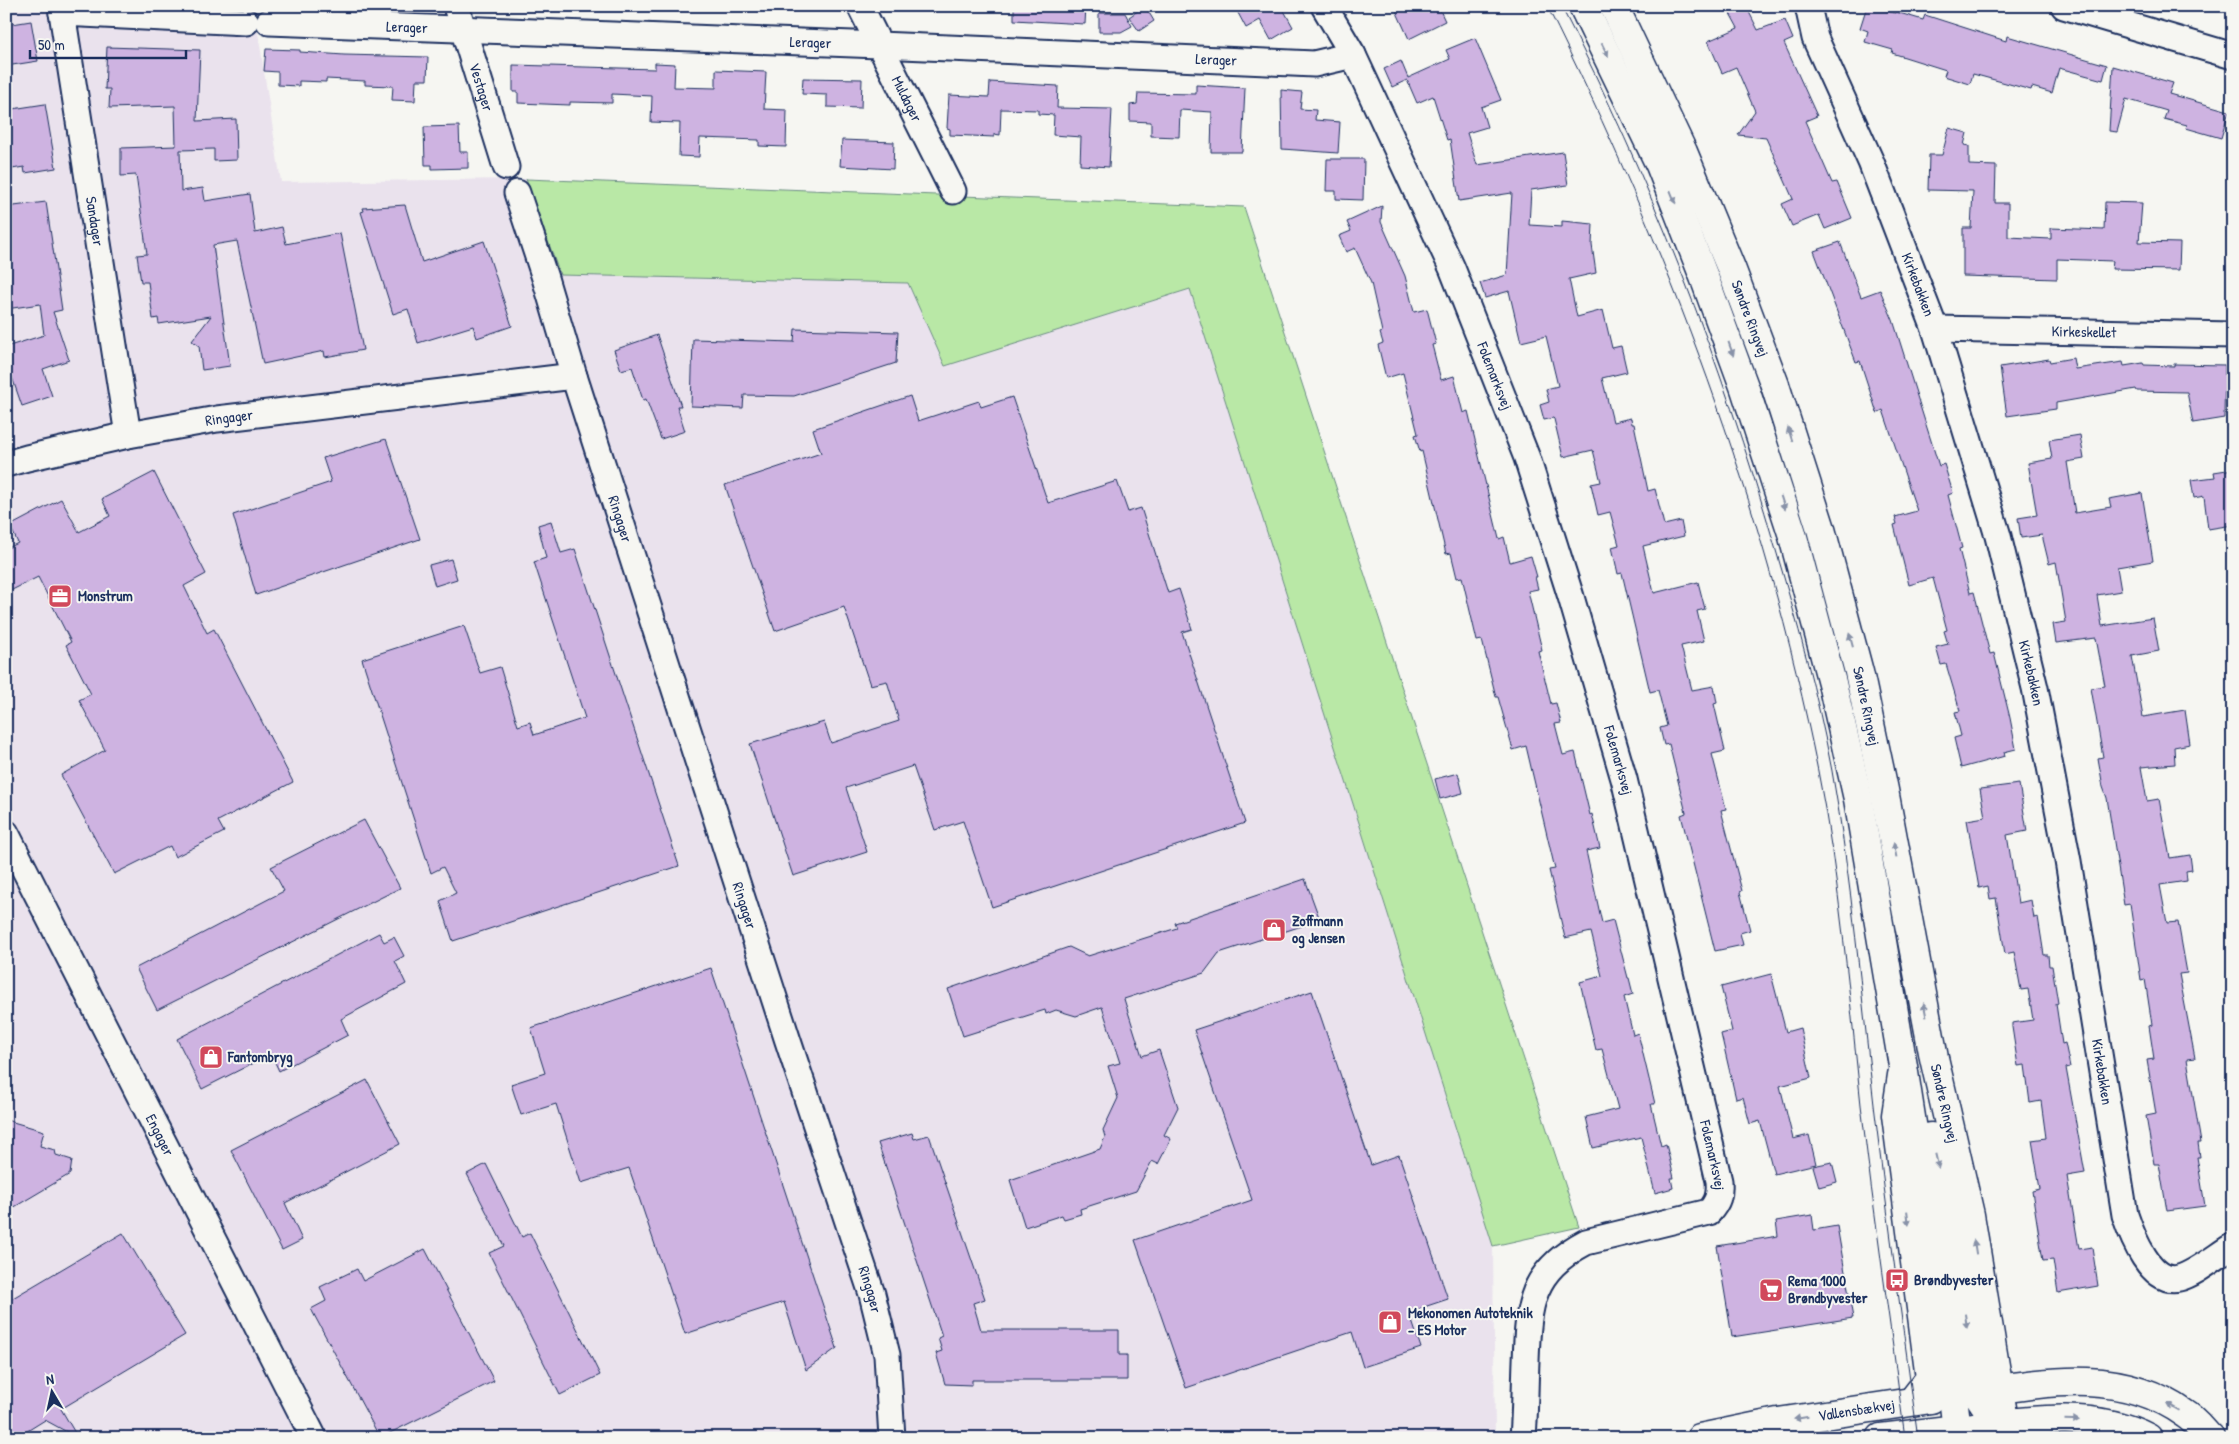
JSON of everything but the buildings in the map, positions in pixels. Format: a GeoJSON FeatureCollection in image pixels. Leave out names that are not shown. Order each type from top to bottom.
{"type":"FeatureCollection","features":[{"type":"Feature","properties":{"kind":"main road","name":"Søndre Ringvej"},"geometry":{"type":"LineString","coordinates":[[1583,6],[1660,165],[1745,389],[1792,533],[1832,683],[1858,799],[1903,1066]]}},
{"type":"Feature","properties":{"kind":"main road","name":"Søndre Ringvej"},"geometry":{"type":"LineString","coordinates":[[1614,6],[1683,152],[1731,268],[1775,385],[1821,529],[1859,672],[1884,790],[1934,1058],[1970,1215],[1976,1393],[1967,1433]]}},
{"type":"Feature","properties":{"kind":"main road"},"geometry":{"type":"LineString","coordinates":[[1903,1066],[1929,1130],[1945,1198],[1976,1393],[2006,1431]]}},
{"type":"Feature","properties":{"kind":"main road"},"geometry":{"type":"LineString","coordinates":[[1903,1066],[1896,1115],[1930,1378],[1913,1400]]}},
{"type":"Feature","properties":{"kind":"main road","name":"Vallensbækvej"},"geometry":{"type":"LineString","coordinates":[[1700,1438],[1751,1426],[1913,1400],[1976,1393],[2050,1381],[2066,1381],[2096,1382],[2128,1387],[2158,1398],[2186,1414],[2210,1438]]}},
{"type":"Feature","properties":{"kind":"main road"},"geometry":{"type":"LineString","coordinates":[[1881,1438],[2006,1431],[2058,1420],[2097,1420],[2134,1430],[2148,1438]]}},
{"type":"Feature","properties":{"kind":"street","name":"Muldager"},"geometry":{"type":"LineString","coordinates":[[860,6],[953,191]]}},
{"type":"Feature","properties":{"kind":"street","name":"Folemarksvej"},"geometry":{"type":"LineString","coordinates":[[1324,6],[1353,55],[1452,268],[1530,468],[1571,597],[1624,779],[1719,1181],[1720,1193],[1717,1203],[1708,1212],[1586,1242],[1568,1252],[1544,1275],[1533,1295],[1528,1321],[1523,1438]]}},
{"type":"Feature","properties":{"kind":"street","name":"Kirkebakken"},"geometry":{"type":"LineString","coordinates":[[1808,6],[1815,38],[1871,162],[1935,330],[1998,536],[2035,688],[2068,861],[2125,1215],[2135,1242],[2158,1275],[2166,1278],[2181,1278],[2233,1246]]}},
{"type":"Feature","properties":{"kind":"street"},"geometry":{"type":"LineString","coordinates":[[2064,6],[2233,56]]}},
{"type":"Feature","properties":{"kind":"street","name":"Lerager"},"geometry":{"type":"LineString","coordinates":[[61,10],[257,22],[460,17],[879,45],[1314,64],[1353,55]]}},
{"type":"Feature","properties":{"kind":"street","name":"Sandager"},"geometry":{"type":"LineString","coordinates":[[61,10],[128,435]]}},
{"type":"Feature","properties":{"kind":"street","name":"Vestager"},"geometry":{"type":"LineString","coordinates":[[460,17],[506,167]]}},
{"type":"Feature","properties":{"kind":"street","name":"Ringager"},"geometry":{"type":"LineString","coordinates":[[517,193],[788,1041],[872,1294],[887,1355],[892,1438]]}},
{"type":"Feature","properties":{"kind":"street","name":"Kirkeskellet"},"geometry":{"type":"LineString","coordinates":[[1935,330],[2233,335]]}},
{"type":"Feature","properties":{"kind":"street","name":"Ringager"},"geometry":{"type":"LineString","coordinates":[[6,464],[128,435],[217,419],[574,376]]}},
{"type":"Feature","properties":{"kind":"street","name":"Engager"},"geometry":{"type":"LineString","coordinates":[[6,833],[314,1438]]}},
{"type":"Feature","properties":{"kind":"shaded area"},"geometry":{"type":"Polygon","coordinates":[[[6,6],[254,6],[281,182],[526,179],[560,275],[908,283],[945,366],[1190,289],[1493,1246],[1495,1438],[6,1438],[6,6]]]}},
{"type":"Feature","properties":{"kind":"green space"},"geometry":{"type":"Polygon","coordinates":[[[526,179],[1244,207],[1579,1227],[1493,1246],[1190,289],[945,366],[908,283],[560,275],[526,179]]]}},
{"type":"Feature","properties":{"kind":"tram line"},"geometry":{"type":"LineString","coordinates":[[1547,6],[1633,191],[1672,285],[1708,380],[1741,476],[1770,573],[1796,672],[1818,771],[1832,854],[1866,1147],[1905,1438]]}},
{"type":"Feature","properties":{"kind":"tram line"},"geometry":{"type":"LineString","coordinates":[[1561,6],[1594,71],[1654,204],[1707,340],[1754,477],[1814,687],[1832,771],[1845,854],[1879,1147],[1918,1438]]}},
{"type":"Feature","properties":{"kind":"place","name":"Monstrum"},"geometry":{"type":"Point","coordinates":[60,596]}},
{"type":"Feature","properties":{"kind":"place","name":"Zoffmann og Jensen"},"geometry":{"type":"Point","coordinates":[1274,930]}},
{"type":"Feature","properties":{"kind":"place","name":"Fantombryg"},"geometry":{"type":"Point","coordinates":[211,1057]}},
{"type":"Feature","properties":{"kind":"place","name":"Brøndbyvester"},"geometry":{"type":"Point","coordinates":[1897,1280]}},
{"type":"Feature","properties":{"kind":"place","name":"Rema 1000 Brøndbyvester"},"geometry":{"type":"Point","coordinates":[1771,1290]}},
{"type":"Feature","properties":{"kind":"place","name":"Mekonomen Autoteknik - ES Motor"},"geometry":{"type":"Point","coordinates":[1390,1322]}}]}
